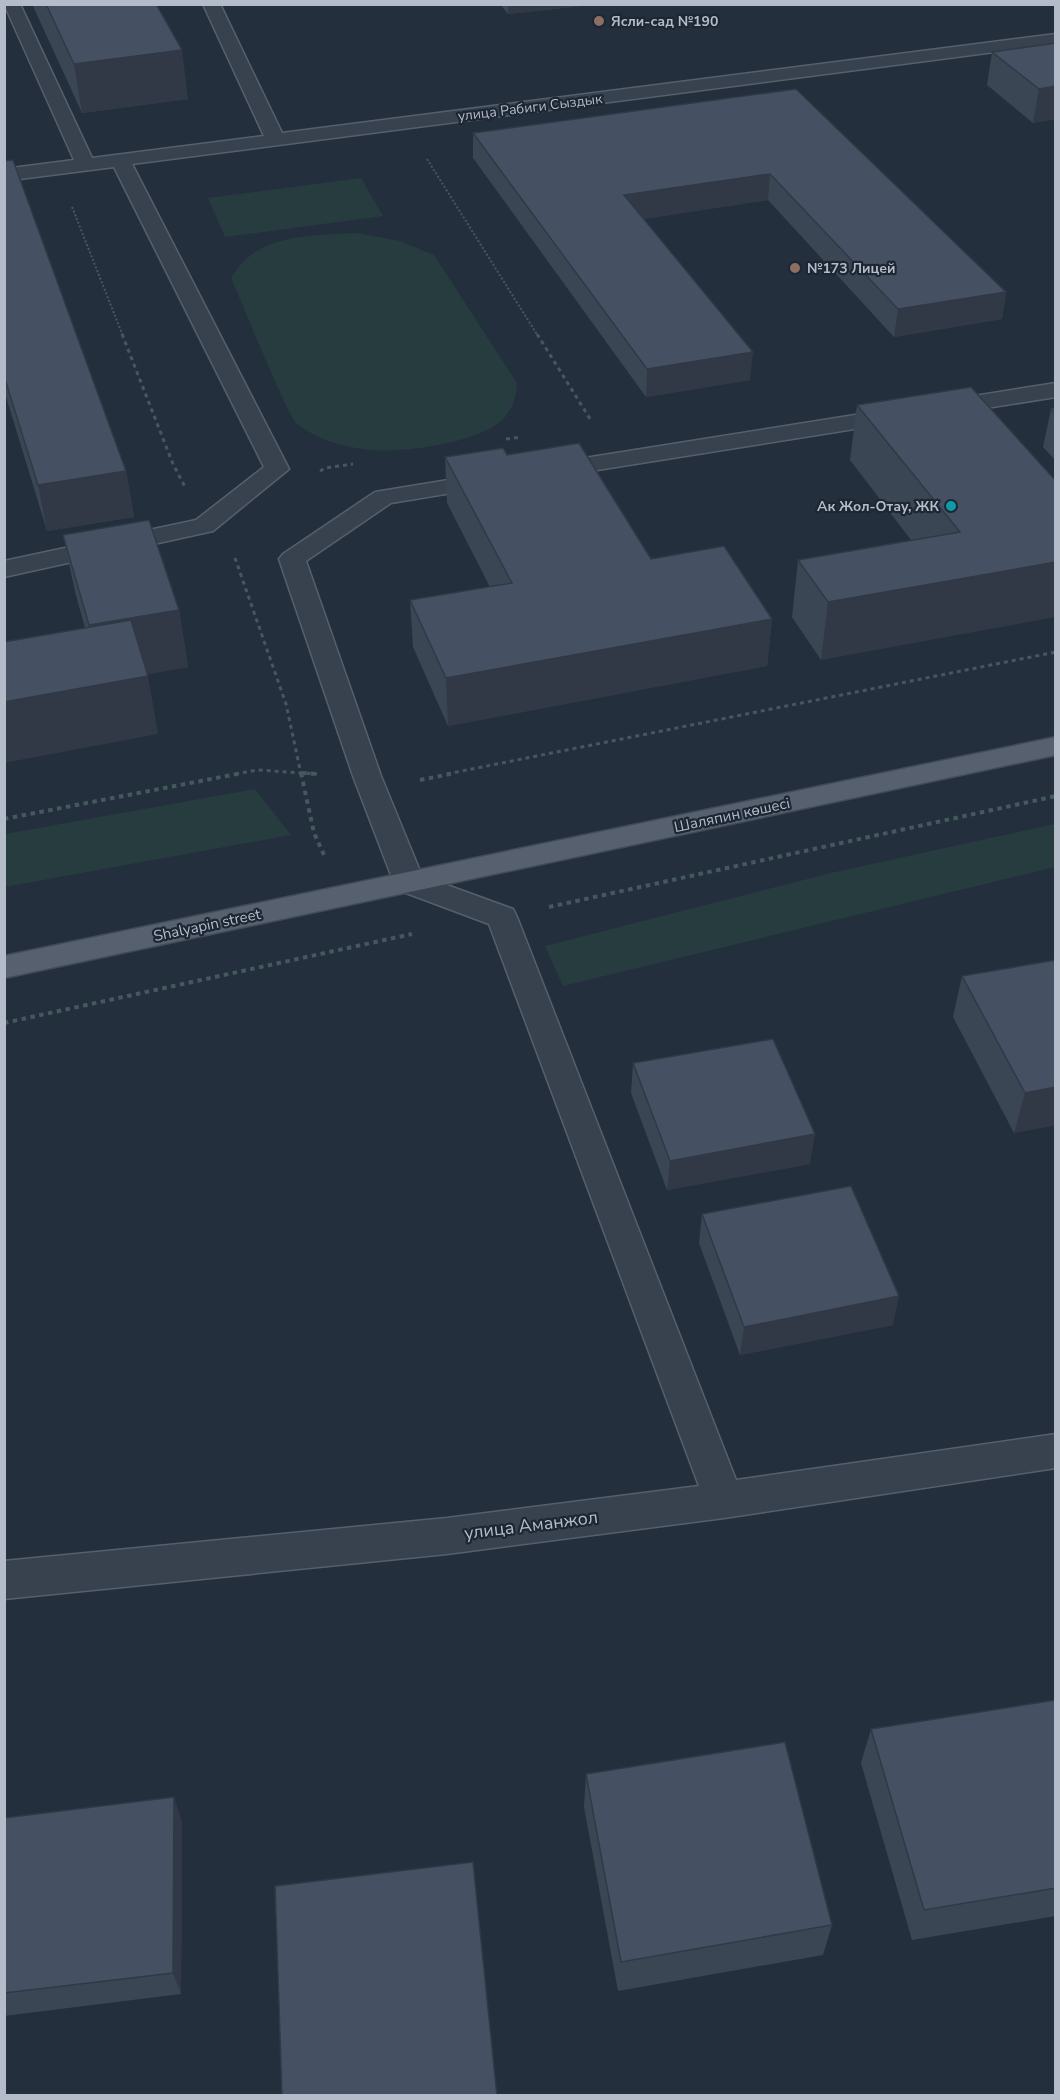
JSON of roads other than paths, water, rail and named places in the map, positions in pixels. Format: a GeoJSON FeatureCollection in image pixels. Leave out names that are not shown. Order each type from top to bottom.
{"type":"FeatureCollection","features":[{"type":"Feature","properties":{"kind":"main road","name":"Шаляпин көшесі"},"geometry":{"type":"LineString","coordinates":[[410,883],[1056,746]]}},
{"type":"Feature","properties":{"kind":"main road","name":"Shalyapin street"},"geometry":{"type":"LineString","coordinates":[[4,967],[410,883]]}},
{"type":"Feature","properties":{"kind":"street"},"geometry":{"type":"LineString","coordinates":[[11,4],[86,165]]}},
{"type":"Feature","properties":{"kind":"street"},"geometry":{"type":"LineString","coordinates":[[211,4],[276,140]]}},
{"type":"Feature","properties":{"kind":"street","name":"улица Рабиги Сыздык"},"geometry":{"type":"LineString","coordinates":[[4,175],[1056,39]]}},
{"type":"Feature","properties":{"kind":"street"},"geometry":{"type":"LineString","coordinates":[[4,569],[204,526],[277,469],[120,160]]}},
{"type":"Feature","properties":{"kind":"street"},"geometry":{"type":"LineString","coordinates":[[724,1500],[502,917],[410,883],[367,776],[292,559],[384,497],[1056,390]]}},
{"type":"Feature","properties":{"kind":"street","name":"улица Аманжол"},"geometry":{"type":"LineString","coordinates":[[4,1580],[447,1536],[724,1500],[1056,1451]]}},
{"type":"Feature","properties":{"kind":"place","name":"Ясли-сад №190"},"geometry":{"type":"Point","coordinates":[599,21]}},
{"type":"Feature","properties":{"kind":"place","name":"№173 Лицей"},"geometry":{"type":"Point","coordinates":[795,268]}},
{"type":"Feature","properties":{"kind":"place","name":"Ак Жол-Отау, ЖК"},"geometry":{"type":"Point","coordinates":[951,506]}}]}
